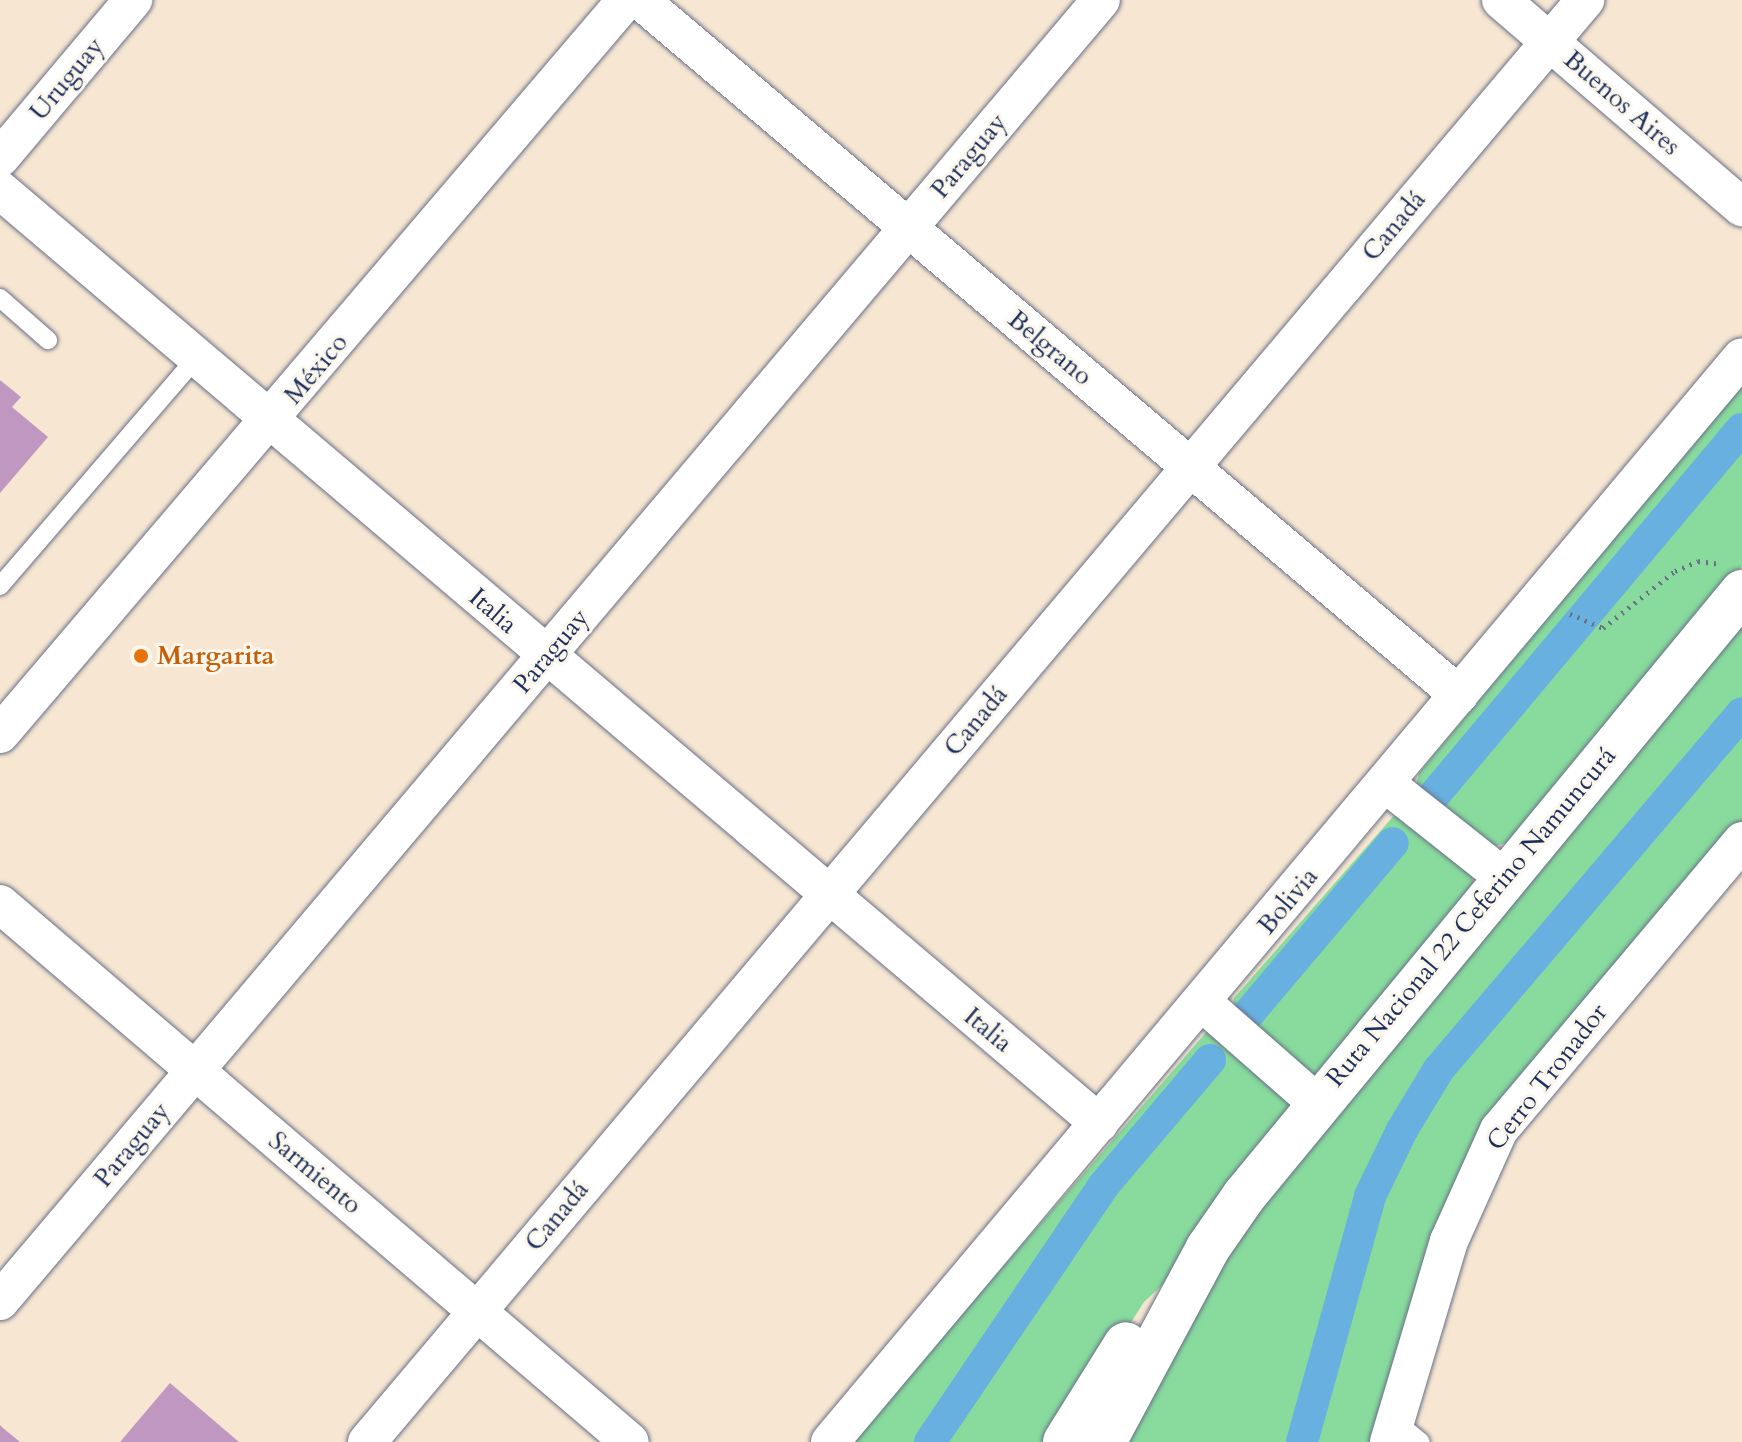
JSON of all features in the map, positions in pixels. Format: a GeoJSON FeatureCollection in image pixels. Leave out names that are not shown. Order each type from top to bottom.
{"type":"FeatureCollection","features":[{"type":"Feature","properties":{"kind":"highway","name":"Ruta Nacional 22 Ceferino Namuncurá"},"geometry":{"type":"LineString","coordinates":[[1065,1442],[1154,1304],[1208,1248],[1317,1103],[1502,876],[1736,580]]}},
{"type":"Feature","properties":{"kind":"highway","name":"Ruta Nacional 22 Ceferino Namuncurá"},"geometry":{"type":"LineString","coordinates":[[1104,1442],[1208,1248]]}},
{"type":"Feature","properties":{"kind":"street","name":"Uruguay"},"geometry":{"type":"LineString","coordinates":[[0,158],[133,0]]}},
{"type":"Feature","properties":{"kind":"street","name":"México"},"geometry":{"type":"LineString","coordinates":[[0,734],[271,421],[626,0]]}},
{"type":"Feature","properties":{"kind":"street","name":"Belgrano"},"geometry":{"type":"LineString","coordinates":[[640,0],[1459,695]]}},
{"type":"Feature","properties":{"kind":"street","name":"Paraguay"},"geometry":{"type":"LineString","coordinates":[[0,1301],[1101,0]]}},
{"type":"Feature","properties":{"kind":"street","name":"Buenos Aires"},"geometry":{"type":"LineString","coordinates":[[1501,0],[1742,207]]}},
{"type":"Feature","properties":{"kind":"street","name":"Canadá"},"geometry":{"type":"LineString","coordinates":[[367,1442],[1585,0]]}},
{"type":"Feature","properties":{"kind":"street","name":"Italia"},"geometry":{"type":"LineString","coordinates":[[0,190],[1099,1123]]}},
{"type":"Feature","properties":{"kind":"street","name":"Bolivia"},"geometry":{"type":"LineString","coordinates":[[830,1442],[1203,1003],[1742,357]]}},
{"type":"Feature","properties":{"kind":"street"},"geometry":{"type":"LineString","coordinates":[[1386,784],[1502,876]]}},
{"type":"Feature","properties":{"kind":"street","name":"Cerro Tronador"},"geometry":{"type":"LineString","coordinates":[[1402,1435],[1449,1241],[1499,1130],[1742,841]]}},
{"type":"Feature","properties":{"kind":"street","name":"Sarmiento"},"geometry":{"type":"LineString","coordinates":[[0,904],[630,1442]]}},
{"type":"Feature","properties":{"kind":"street"},"geometry":{"type":"LineString","coordinates":[[1203,1003],[1317,1103]]}},
{"type":"Feature","properties":{"kind":"lane"},"geometry":{"type":"LineString","coordinates":[[0,298],[48,340]]}},
{"type":"Feature","properties":{"kind":"lane"},"geometry":{"type":"LineString","coordinates":[[0,586],[196,358]]}},
{"type":"Feature","properties":{"kind":"path"},"geometry":{"type":"LineString","coordinates":[[1572,616],[1589,627],[1603,628],[1698,561],[1736,580]]}},
{"type":"Feature","properties":{"kind":"green space"},"geometry":{"type":"Polygon","coordinates":[[[1742,384],[1742,566],[1509,842],[1490,848],[1415,789],[1419,773],[1742,384]]]}},
{"type":"Feature","properties":{"kind":"green space"},"geometry":{"type":"Polygon","coordinates":[[[1742,619],[1742,825],[1507,1104],[1376,1442],[1120,1442],[1253,1209],[1742,619]]]}},
{"type":"Feature","properties":{"kind":"green space"},"geometry":{"type":"Polygon","coordinates":[[[1397,812],[1472,872],[1473,883],[1314,1078],[1233,1006],[1234,998],[1397,812]]]}},
{"type":"Feature","properties":{"kind":"green space"},"geometry":{"type":"Polygon","coordinates":[[[1209,1029],[1288,1087],[1293,1109],[1181,1268],[1144,1302],[1055,1442],[851,1442],[1209,1029]]]}},
{"type":"Feature","properties":{"kind":"building"},"geometry":{"type":"Polygon","coordinates":[[[0,380],[21,397],[12,407],[48,437],[0,493],[0,380]]]}},
{"type":"Feature","properties":{"kind":"building"},"geometry":{"type":"Polygon","coordinates":[[[170,1383],[239,1442],[120,1442],[170,1383]]]}},
{"type":"Feature","properties":{"kind":"building"},"geometry":{"type":"Polygon","coordinates":[[[0,1425],[3,1428],[20,1442],[0,1442],[0,1425]]]}},
{"type":"Feature","properties":{"kind":"waterway"},"geometry":{"type":"LineString","coordinates":[[1431,799],[1742,429]]}},
{"type":"Feature","properties":{"kind":"waterway"},"geometry":{"type":"LineString","coordinates":[[1302,1442],[1370,1196],[1402,1130],[1439,1069],[1742,713]]}},
{"type":"Feature","properties":{"kind":"waterway"},"geometry":{"type":"LineString","coordinates":[[1250,1012],[1393,843]]}},
{"type":"Feature","properties":{"kind":"waterway"},"geometry":{"type":"LineString","coordinates":[[930,1442],[1104,1185],[1210,1060]]}},
{"type":"Feature","properties":{"kind":"place","name":"Margarita"},"geometry":{"type":"Point","coordinates":[141,656]}}]}
